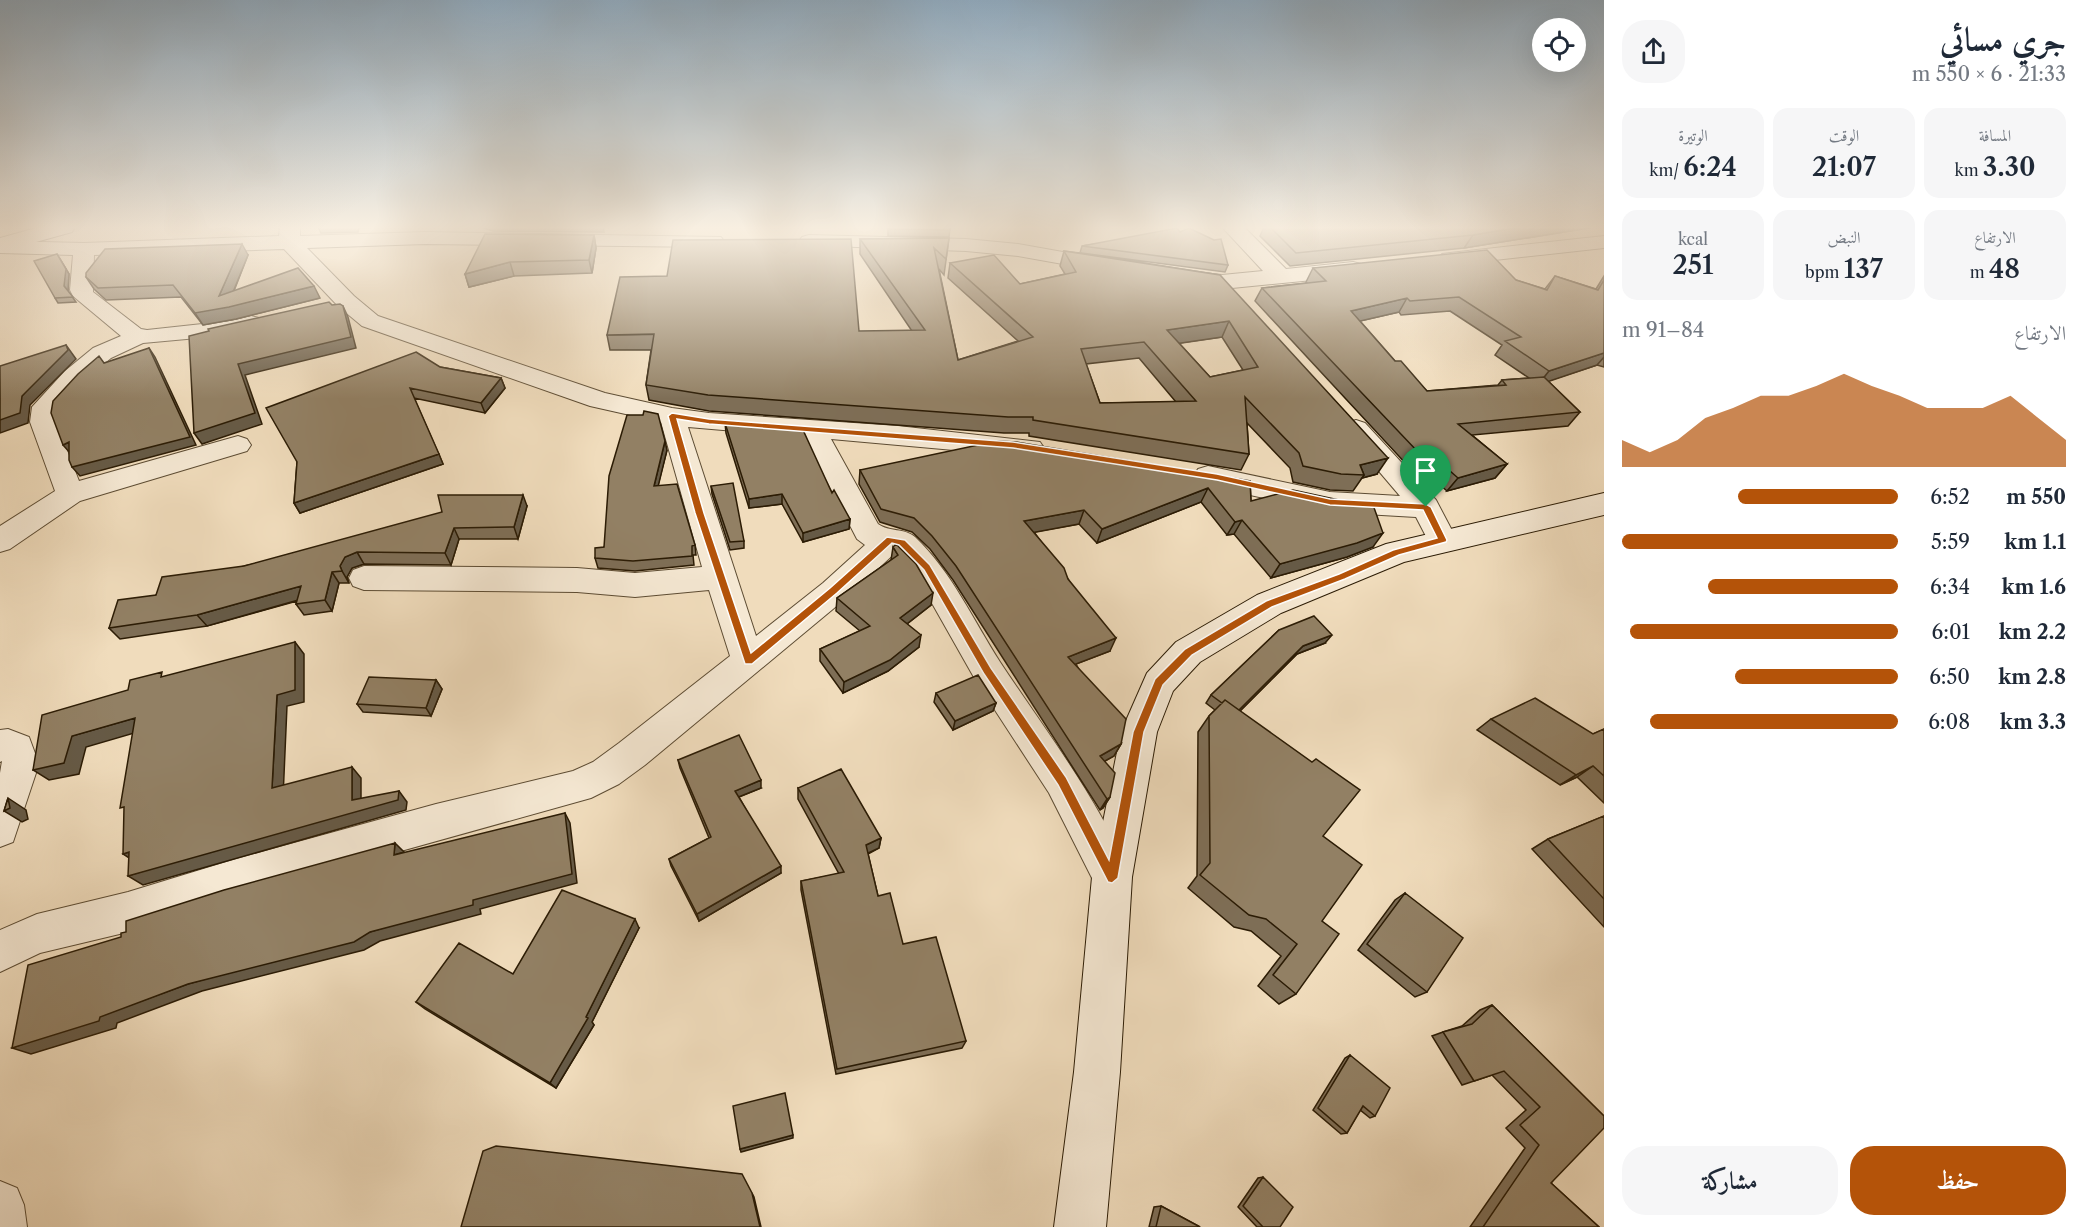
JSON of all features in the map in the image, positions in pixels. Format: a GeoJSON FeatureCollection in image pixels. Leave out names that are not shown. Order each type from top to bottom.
{"type":"FeatureCollection","features":[{"type":"Feature","properties":{"kind":"main road"},"geometry":{"type":"LineString","coordinates":[[1080,1227],[1097,1072],[1112,878],[1139,732],[1159,682],[1188,652],[1269,604],[1396,552],[1604,504]]}},
{"type":"Feature","properties":{"kind":"street"},"geometry":{"type":"LineString","coordinates":[[81,284],[84,296],[133,334],[140,336],[159,337],[211,330],[277,317]]}},
{"type":"Feature","properties":{"kind":"street"},"geometry":{"type":"LineString","coordinates":[[322,284],[334,304],[379,325],[599,400],[709,422],[1013,445],[1060,453]]}},
{"type":"Feature","properties":{"kind":"street"},"geometry":{"type":"LineString","coordinates":[[1224,284],[1245,307]]}},
{"type":"Feature","properties":{"kind":"street"},"geometry":{"type":"LineString","coordinates":[[70,494],[43,422],[45,407],[74,376],[102,353],[140,336]]}},
{"type":"Feature","properties":{"kind":"street"},"geometry":{"type":"LineString","coordinates":[[1343,415],[1426,507],[1442,540]]}},
{"type":"Feature","properties":{"kind":"street"},"geometry":{"type":"LineString","coordinates":[[672,416],[720,577],[748,661]]}},
{"type":"Feature","properties":{"kind":"street"},"geometry":{"type":"LineString","coordinates":[[812,428],[867,531],[876,538],[905,544],[927,567],[988,671],[1062,781],[1112,878]]}},
{"type":"Feature","properties":{"kind":"street"},"geometry":{"type":"LineString","coordinates":[[0,541],[70,494],[238,445]]}},
{"type":"Feature","properties":{"kind":"street"},"geometry":{"type":"LineString","coordinates":[[1184,472],[1330,502],[1426,507]]}},
{"type":"Feature","properties":{"kind":"street"},"geometry":{"type":"LineString","coordinates":[[0,951],[37,934],[128,912],[236,878],[436,822],[578,786],[606,773],[632,754],[834,591],[890,540]]}},
{"type":"Feature","properties":{"kind":"street"},"geometry":{"type":"LineString","coordinates":[[364,578],[577,580],[635,585],[720,577]]}},
{"type":"Feature","properties":{"kind":"street"},"geometry":{"type":"LineString","coordinates":[[0,746],[8,744],[17,748],[21,764],[1,822]]}},
{"type":"Feature","properties":{"kind":"street"},"geometry":{"type":"LineString","coordinates":[[0,1205],[3,1227]]}},
{"type":"Feature","properties":{"kind":"building"},"geometry":{"type":"Polygon","coordinates":[[[47,284],[64,284],[73,297],[55,298],[47,284]]]}},
{"type":"Feature","properties":{"kind":"building"},"geometry":{"type":"Polygon","coordinates":[[[94,284],[224,284],[219,296],[252,284],[314,286],[195,313],[173,285],[98,288],[94,284]]]}},
{"type":"Feature","properties":{"kind":"building"},"geometry":{"type":"Polygon","coordinates":[[[618,284],[855,284],[859,331],[925,330],[892,284],[942,284],[958,360],[1033,337],[974,284],[1229,284],[1388,458],[1360,465],[1364,475],[1341,474],[1303,466],[1299,453],[1245,397],[1249,454],[1033,420],[1033,417],[708,395],[646,385],[654,334],[607,335],[618,284]],[[1229,321],[1167,330],[1210,377],[1258,367],[1229,321]],[[1144,342],[1081,349],[1100,403],[1196,401],[1144,342]]]}},
{"type":"Feature","properties":{"kind":"building"},"geometry":{"type":"Polygon","coordinates":[[[1296,284],[1529,284],[1547,290],[1550,284],[1580,284],[1598,290],[1604,284],[1604,353],[1549,371],[1505,341],[1521,337],[1459,297],[1410,301],[1407,298],[1351,311],[1395,361],[1401,361],[1427,391],[1506,385],[1502,380],[1544,377],[1580,412],[1458,424],[1507,464],[1458,478],[1426,450],[1418,452],[1262,288],[1296,284]]]}},
{"type":"Feature","properties":{"kind":"building"},"geometry":{"type":"Polygon","coordinates":[[[329,302],[332,305],[343,306],[351,337],[238,364],[255,413],[194,433],[189,336],[209,331],[208,329],[329,302]]]}},
{"type":"Feature","properties":{"kind":"building"},"geometry":{"type":"Polygon","coordinates":[[[66,345],[68,350],[22,396],[20,413],[0,420],[0,366],[66,345]]]}},
{"type":"Feature","properties":{"kind":"building"},"geometry":{"type":"Polygon","coordinates":[[[149,348],[190,437],[72,467],[69,460],[69,442],[63,445],[51,413],[53,401],[78,374],[99,356],[104,363],[149,348]]]}},
{"type":"Feature","properties":{"kind":"building"},"geometry":{"type":"Polygon","coordinates":[[[416,352],[440,367],[501,378],[481,403],[410,388],[439,454],[294,503],[297,462],[266,408],[416,352]]]}},
{"type":"Feature","properties":{"kind":"building"},"geometry":{"type":"Polygon","coordinates":[[[644,411],[658,414],[665,441],[654,486],[677,484],[695,545],[692,546],[692,556],[633,561],[595,558],[595,548],[604,547],[609,476],[627,415],[643,415],[644,411]]]}},
{"type":"Feature","properties":{"kind":"building"},"geometry":{"type":"Polygon","coordinates":[[[725,423],[803,430],[832,493],[834,490],[850,519],[803,533],[782,494],[749,499],[725,423]]]}},
{"type":"Feature","properties":{"kind":"building"},"geometry":{"type":"Polygon","coordinates":[[[997,441],[1016,442],[1250,481],[1251,501],[1293,490],[1339,500],[1372,502],[1383,533],[1357,543],[1280,564],[1242,520],[1235,522],[1208,488],[1102,529],[1084,510],[1024,521],[1064,568],[1068,579],[1116,638],[1068,657],[1126,719],[1121,744],[1100,756],[1115,773],[1110,797],[1107,799],[956,566],[914,518],[881,509],[860,470],[997,441]]]}},
{"type":"Feature","properties":{"kind":"building"},"geometry":{"type":"Polygon","coordinates":[[[733,483],[744,541],[730,542],[711,486],[733,483]]]}},
{"type":"Feature","properties":{"kind":"building"},"geometry":{"type":"Polygon","coordinates":[[[438,495],[523,495],[514,527],[454,528],[445,553],[357,552],[345,557],[340,566],[342,571],[332,572],[325,600],[296,604],[301,586],[197,615],[109,628],[118,600],[156,595],[162,577],[244,566],[442,512],[438,495]]]}},
{"type":"Feature","properties":{"kind":"building"},"geometry":{"type":"Polygon","coordinates":[[[896,544],[916,564],[933,593],[900,618],[921,635],[890,660],[844,682],[820,649],[870,626],[837,598],[898,555],[893,547],[896,544]]]}},
{"type":"Feature","properties":{"kind":"building"},"geometry":{"type":"Polygon","coordinates":[[[1314,616],[1332,635],[1303,646],[1239,710],[1225,700],[1222,703],[1211,695],[1279,630],[1314,616]]]}},
{"type":"Feature","properties":{"kind":"building"},"geometry":{"type":"Polygon","coordinates":[[[295,642],[295,690],[277,695],[272,788],[352,767],[352,800],[399,791],[398,800],[128,876],[129,852],[123,854],[124,807],[120,808],[135,718],[72,736],[64,763],[33,770],[42,715],[128,690],[130,680],[162,672],[161,677],[295,642]]]}},
{"type":"Feature","properties":{"kind":"building"},"geometry":{"type":"Polygon","coordinates":[[[978,675],[996,703],[955,721],[936,693],[978,675]]]}},
{"type":"Feature","properties":{"kind":"building"},"geometry":{"type":"Polygon","coordinates":[[[369,677],[436,680],[426,708],[357,704],[369,677]]]}},
{"type":"Feature","properties":{"kind":"building"},"geometry":{"type":"Polygon","coordinates":[[[1535,698],[1593,734],[1604,729],[1604,776],[1593,766],[1576,775],[1491,719],[1535,698]]]}},
{"type":"Feature","properties":{"kind":"building"},"geometry":{"type":"Polygon","coordinates":[[[1225,700],[1312,762],[1316,759],[1360,790],[1323,836],[1362,865],[1322,921],[1339,934],[1296,994],[1273,975],[1297,944],[1266,919],[1249,915],[1200,875],[1210,863],[1209,716],[1225,700]]]}},
{"type":"Feature","properties":{"kind":"building"},"geometry":{"type":"Polygon","coordinates":[[[739,735],[761,780],[735,791],[781,866],[697,914],[669,859],[711,837],[678,760],[739,735]]]}},
{"type":"Feature","properties":{"kind":"building"},"geometry":{"type":"Polygon","coordinates":[[[841,769],[881,838],[866,845],[878,896],[890,893],[903,944],[936,937],[966,1041],[837,1069],[801,881],[844,872],[798,788],[841,769]]]}},
{"type":"Feature","properties":{"kind":"building"},"geometry":{"type":"Polygon","coordinates":[[[8,798],[10,808],[4,811],[8,798]]]}},
{"type":"Feature","properties":{"kind":"building"},"geometry":{"type":"Polygon","coordinates":[[[565,813],[572,874],[473,900],[473,905],[370,932],[354,942],[188,984],[100,1017],[99,1021],[12,1048],[28,965],[121,937],[121,933],[126,932],[126,921],[224,890],[395,843],[394,855],[565,813]]]}},
{"type":"Feature","properties":{"kind":"building"},"geometry":{"type":"Polygon","coordinates":[[[1604,816],[1604,899],[1548,839],[1604,816]]]}},
{"type":"Feature","properties":{"kind":"building"},"geometry":{"type":"Polygon","coordinates":[[[562,890],[635,919],[586,1017],[588,1018],[550,1083],[416,1002],[459,943],[513,974],[562,890]]]}},
{"type":"Feature","properties":{"kind":"building"},"geometry":{"type":"Polygon","coordinates":[[[1405,893],[1463,938],[1427,992],[1367,944],[1405,893]]]}},
{"type":"Feature","properties":{"kind":"building"},"geometry":{"type":"Polygon","coordinates":[[[1492,1005],[1604,1116],[1604,1128],[1551,1183],[1599,1227],[1483,1227],[1539,1145],[1520,1125],[1540,1107],[1504,1071],[1474,1081],[1443,1032],[1472,1024],[1492,1005]]]}},
{"type":"Feature","properties":{"kind":"building"},"geometry":{"type":"Polygon","coordinates":[[[1350,1055],[1390,1088],[1375,1116],[1363,1106],[1347,1133],[1318,1108],[1350,1055]]]}},
{"type":"Feature","properties":{"kind":"building"},"geometry":{"type":"Polygon","coordinates":[[[785,1093],[793,1135],[740,1149],[733,1106],[785,1093]]]}},
{"type":"Feature","properties":{"kind":"building"},"geometry":{"type":"Polygon","coordinates":[[[496,1146],[742,1174],[752,1193],[760,1227],[461,1227],[483,1151],[496,1146]]]}},
{"type":"Feature","properties":{"kind":"building"},"geometry":{"type":"Polygon","coordinates":[[[1263,1177],[1293,1207],[1280,1227],[1263,1227],[1243,1206],[1263,1177]]]}},
{"type":"Feature","properties":{"kind":"building"},"geometry":{"type":"Polygon","coordinates":[[[1161,1206],[1200,1227],[1156,1227],[1161,1206]]]}},
{"type":"Feature","properties":{"kind":"route"},"geometry":{"type":"LineString","coordinates":[[672,416],[709,422],[1013,445],[1217,477],[1330,502],[1426,507],[1442,540],[1396,552],[1269,604],[1188,652],[1159,682],[1139,732],[1112,878],[1062,781],[988,671],[927,567],[902,542],[890,540],[834,591],[748,661],[700,513],[672,416]]}}]}
